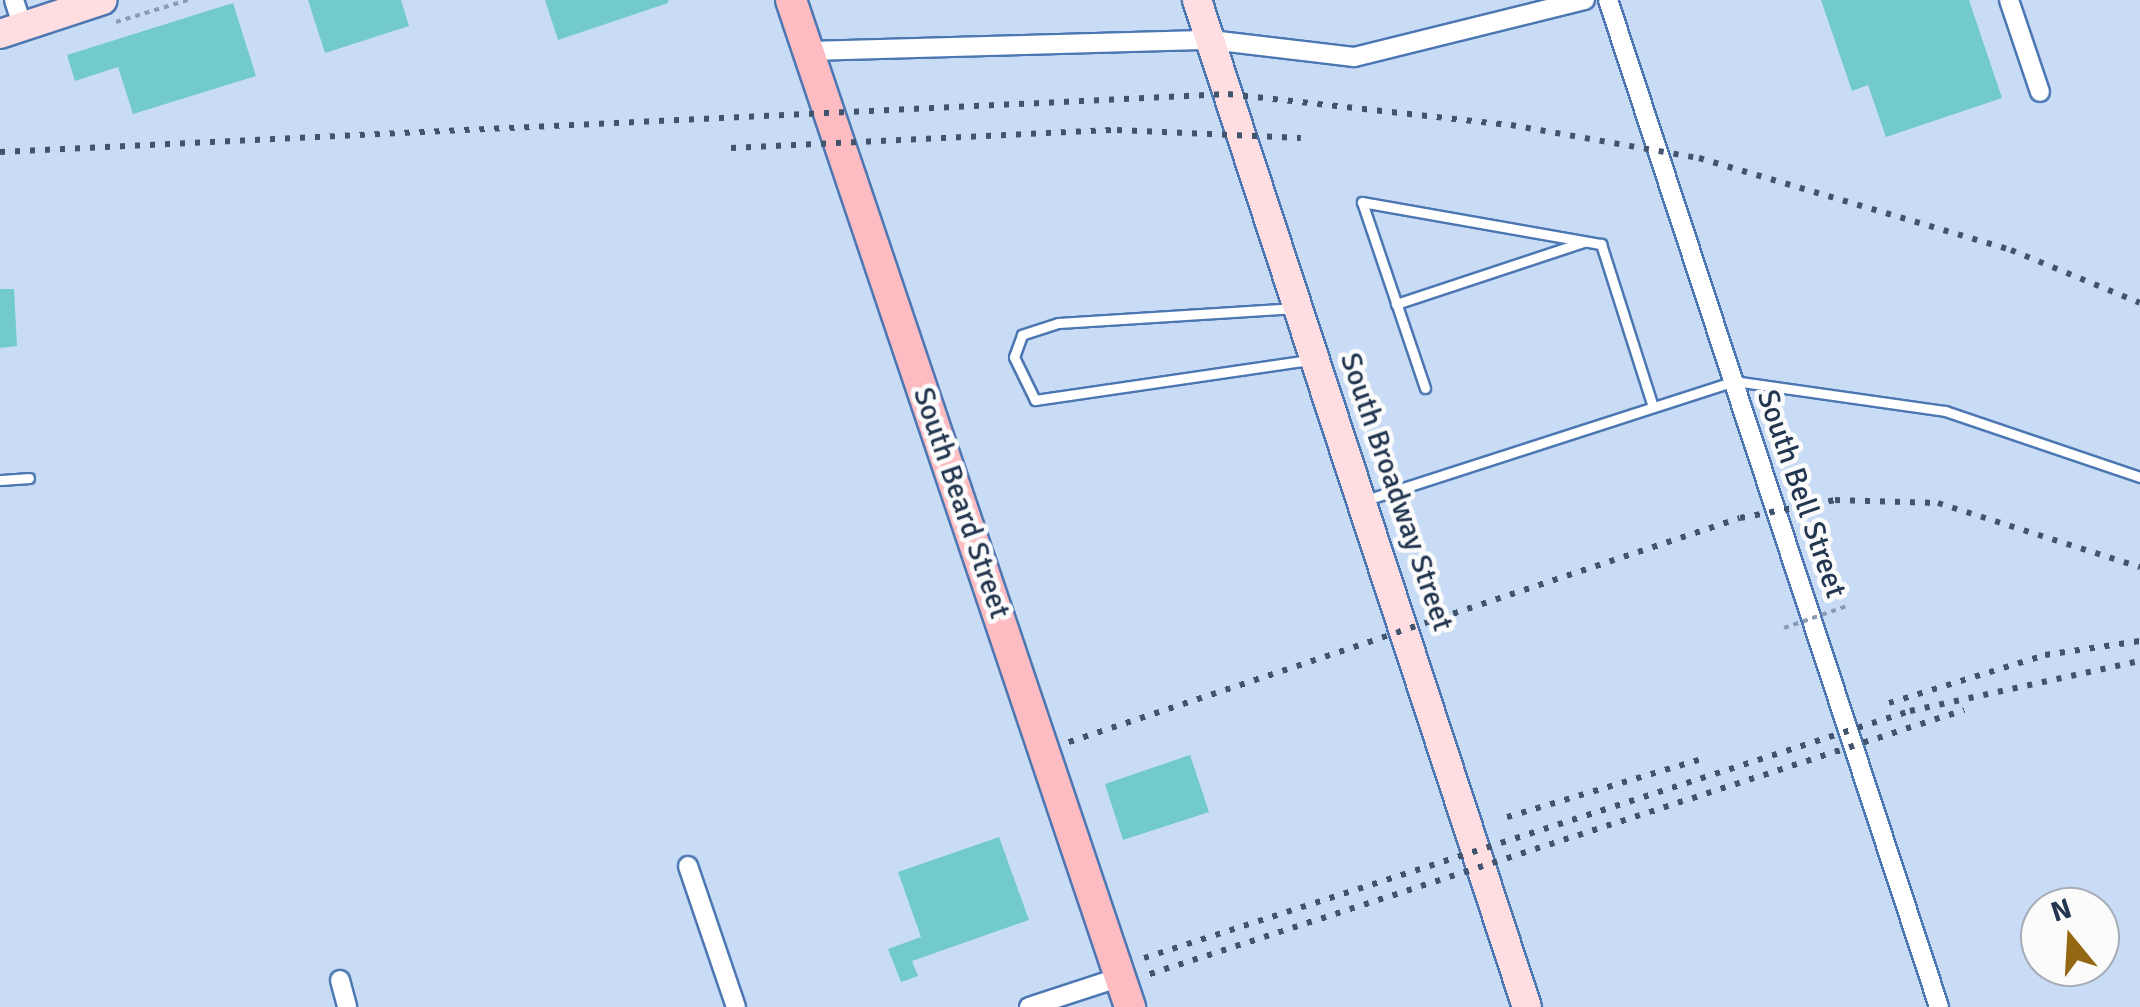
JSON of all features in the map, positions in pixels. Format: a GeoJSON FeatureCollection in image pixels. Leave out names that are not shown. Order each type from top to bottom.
{"type":"FeatureCollection","features":[{"type":"Feature","properties":{"kind":"main road","name":"South Beard Street"},"geometry":{"type":"LineString","coordinates":[[791,0],[1130,1007]]}},
{"type":"Feature","properties":{"kind":"street"},"geometry":{"type":"LineString","coordinates":[[12,20],[103,0]]}},
{"type":"Feature","properties":{"kind":"street","name":"South Broadway Street"},"geometry":{"type":"LineString","coordinates":[[1197,0],[1528,1007]]}},
{"type":"Feature","properties":{"kind":"street"},"geometry":{"type":"LineString","coordinates":[[809,51],[1211,40],[1354,57],[1585,0]]}},
{"type":"Feature","properties":{"kind":"street","name":"South Bell Street"},"geometry":{"type":"LineString","coordinates":[[1608,0],[1940,1007]]}},
{"type":"Feature","properties":{"kind":"street"},"geometry":{"type":"LineString","coordinates":[[2009,0],[2040,92]]}},
{"type":"Feature","properties":{"kind":"street"},"geometry":{"type":"LineString","coordinates":[[688,866],[736,1007]]}},
{"type":"Feature","properties":{"kind":"street"},"geometry":{"type":"LineString","coordinates":[[1030,1007],[1121,977]]}},
{"type":"Feature","properties":{"kind":"street"},"geometry":{"type":"LineString","coordinates":[[340,980],[348,1007]]}},
{"type":"Feature","properties":{"kind":"lane"},"geometry":{"type":"LineString","coordinates":[[1425,388],[1362,202],[1601,244],[1653,407]]}},
{"type":"Feature","properties":{"kind":"lane"},"geometry":{"type":"LineString","coordinates":[[1396,304],[1585,241]]}},
{"type":"Feature","properties":{"kind":"lane"},"geometry":{"type":"LineString","coordinates":[[1298,308],[1058,323],[1022,335],[1014,357],[1036,400],[1316,359]]}},
{"type":"Feature","properties":{"kind":"lane"},"geometry":{"type":"LineString","coordinates":[[1363,500],[1734,381],[1944,411],[2140,478]]}},
{"type":"Feature","properties":{"kind":"lane"},"geometry":{"type":"LineString","coordinates":[[0,480],[29,478]]}},
{"type":"Feature","properties":{"kind":"path"},"geometry":{"type":"LineString","coordinates":[[1784,628],[1850,604]]}},
{"type":"Feature","properties":{"kind":"building"},"geometry":{"type":"Polygon","coordinates":[[[308,0],[401,0],[409,26],[325,53],[308,0]]]}},
{"type":"Feature","properties":{"kind":"building"},"geometry":{"type":"Polygon","coordinates":[[[545,0],[668,0],[668,3],[558,40],[545,0]]]}},
{"type":"Feature","properties":{"kind":"building"},"geometry":{"type":"Polygon","coordinates":[[[1821,0],[1969,0],[2002,98],[1886,137],[1868,85],[1852,91],[1821,0]]]}},
{"type":"Feature","properties":{"kind":"building"},"geometry":{"type":"Polygon","coordinates":[[[233,3],[256,76],[133,114],[118,67],[75,81],[67,55],[233,3]]]}},
{"type":"Feature","properties":{"kind":"building"},"geometry":{"type":"Polygon","coordinates":[[[0,289],[14,289],[17,346],[0,348],[0,289]]]}},
{"type":"Feature","properties":{"kind":"building"},"geometry":{"type":"Polygon","coordinates":[[[1190,755],[1209,812],[1123,840],[1105,784],[1190,755]]]}},
{"type":"Feature","properties":{"kind":"building"},"geometry":{"type":"Polygon","coordinates":[[[999,837],[1029,920],[912,961],[918,976],[901,982],[888,949],[921,937],[898,872],[999,837]]]}},
{"type":"Feature","properties":{"kind":"railway"},"geometry":{"type":"LineString","coordinates":[[0,152],[1228,94],[1511,125],[1699,158],[2011,250],[2140,303]]}},
{"type":"Feature","properties":{"kind":"railway"},"geometry":{"type":"LineString","coordinates":[[731,148],[1117,130],[1301,138]]}},
{"type":"Feature","properties":{"kind":"railway"},"geometry":{"type":"LineString","coordinates":[[1069,742],[1740,518],[1835,500],[1938,503],[2140,567]]}},
{"type":"Feature","properties":{"kind":"railway"},"geometry":{"type":"LineString","coordinates":[[1889,703],[2045,655],[2140,641]]}},
{"type":"Feature","properties":{"kind":"railway"},"geometry":{"type":"LineString","coordinates":[[1144,958],[1910,711],[2140,661]]}},
{"type":"Feature","properties":{"kind":"railway"},"geometry":{"type":"LineString","coordinates":[[1150,974],[1964,710]]}},
{"type":"Feature","properties":{"kind":"railway"},"geometry":{"type":"LineString","coordinates":[[1507,817],[1702,759]]}}]}
